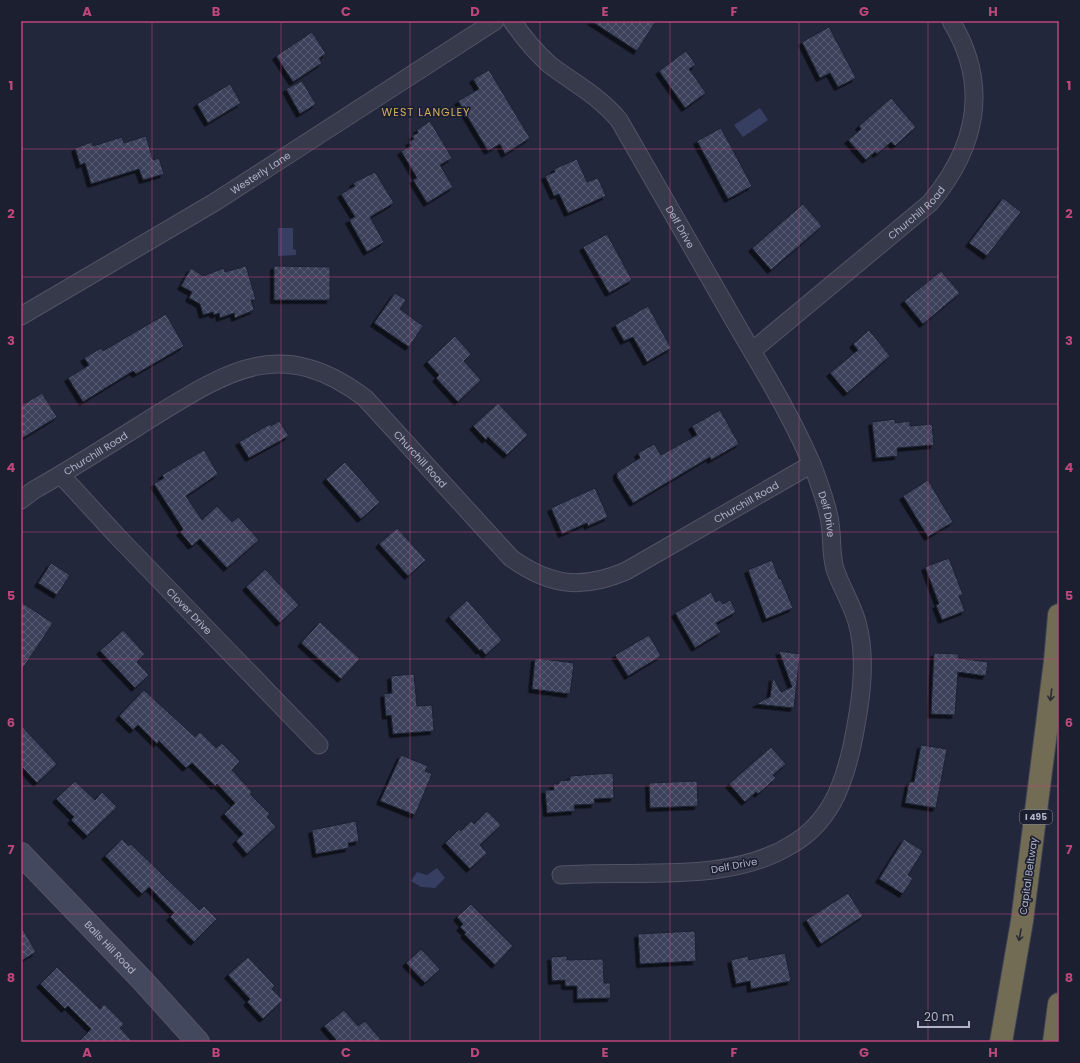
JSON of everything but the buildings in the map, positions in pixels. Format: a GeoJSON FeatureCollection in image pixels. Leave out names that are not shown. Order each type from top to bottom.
{"type":"FeatureCollection","features":[{"type":"Feature","properties":{"kind":"highway","name":"Capital Beltway"},"geometry":{"type":"LineString","coordinates":[[1001,1042],[1022,921],[1052,684],[1059,614]]}},
{"type":"Feature","properties":{"kind":"highway"},"geometry":{"type":"LineString","coordinates":[[1054,1042],[1059,1004]]}},
{"type":"Feature","properties":{"kind":"street","name":"Westerly Lane"},"geometry":{"type":"LineString","coordinates":[[21,316],[215,202],[495,21]]}},
{"type":"Feature","properties":{"kind":"street","name":"Delf Drive"},"geometry":{"type":"LineString","coordinates":[[512,21],[528,43],[550,64],[606,104],[619,120],[752,351],[793,425],[812,464],[830,518],[831,549],[835,568],[857,621],[862,644],[862,679],[853,742],[838,795],[828,812],[816,827],[793,845],[770,857],[747,864],[688,873],[647,875],[595,872],[561,875]]}},
{"type":"Feature","properties":{"kind":"street","name":"Churchill Road"},"geometry":{"type":"LineString","coordinates":[[752,351],[930,202],[946,184],[960,160],[969,136],[973,110],[974,85],[970,62],[960,36],[951,21]]}},
{"type":"Feature","properties":{"kind":"street","name":"Churchill Road"},"geometry":{"type":"LineString","coordinates":[[21,500],[177,402],[225,375],[248,367],[267,365],[299,366],[322,372],[344,382],[366,398],[511,558],[530,571],[547,579],[568,583],[587,583],[607,579],[626,571],[812,464]]}},
{"type":"Feature","properties":{"kind":"street","name":"Clover Drive"},"geometry":{"type":"LineString","coordinates":[[61,475],[117,536],[319,745]]}},
{"type":"Feature","properties":{"kind":"street","name":"Balls Hill Road"},"geometry":{"type":"LineString","coordinates":[[21,854],[143,981],[198,1042]]}},
{"type":"Feature","properties":{"kind":"water"},"geometry":{"type":"Polygon","coordinates":[[[760,108],[768,120],[743,137],[734,125],[760,108]]]}},
{"type":"Feature","properties":{"kind":"water"},"geometry":{"type":"Polygon","coordinates":[[[278,228],[293,228],[293,249],[296,250],[296,255],[278,256],[278,228]]]}},
{"type":"Feature","properties":{"kind":"water"},"geometry":{"type":"Polygon","coordinates":[[[437,868],[445,878],[435,888],[421,887],[411,881],[417,872],[427,875],[437,868]]]}},
{"type":"Feature","properties":{"kind":"district","name":"WEST LANGLEY"},"geometry":{"type":"Point","coordinates":[426,112]}}]}
